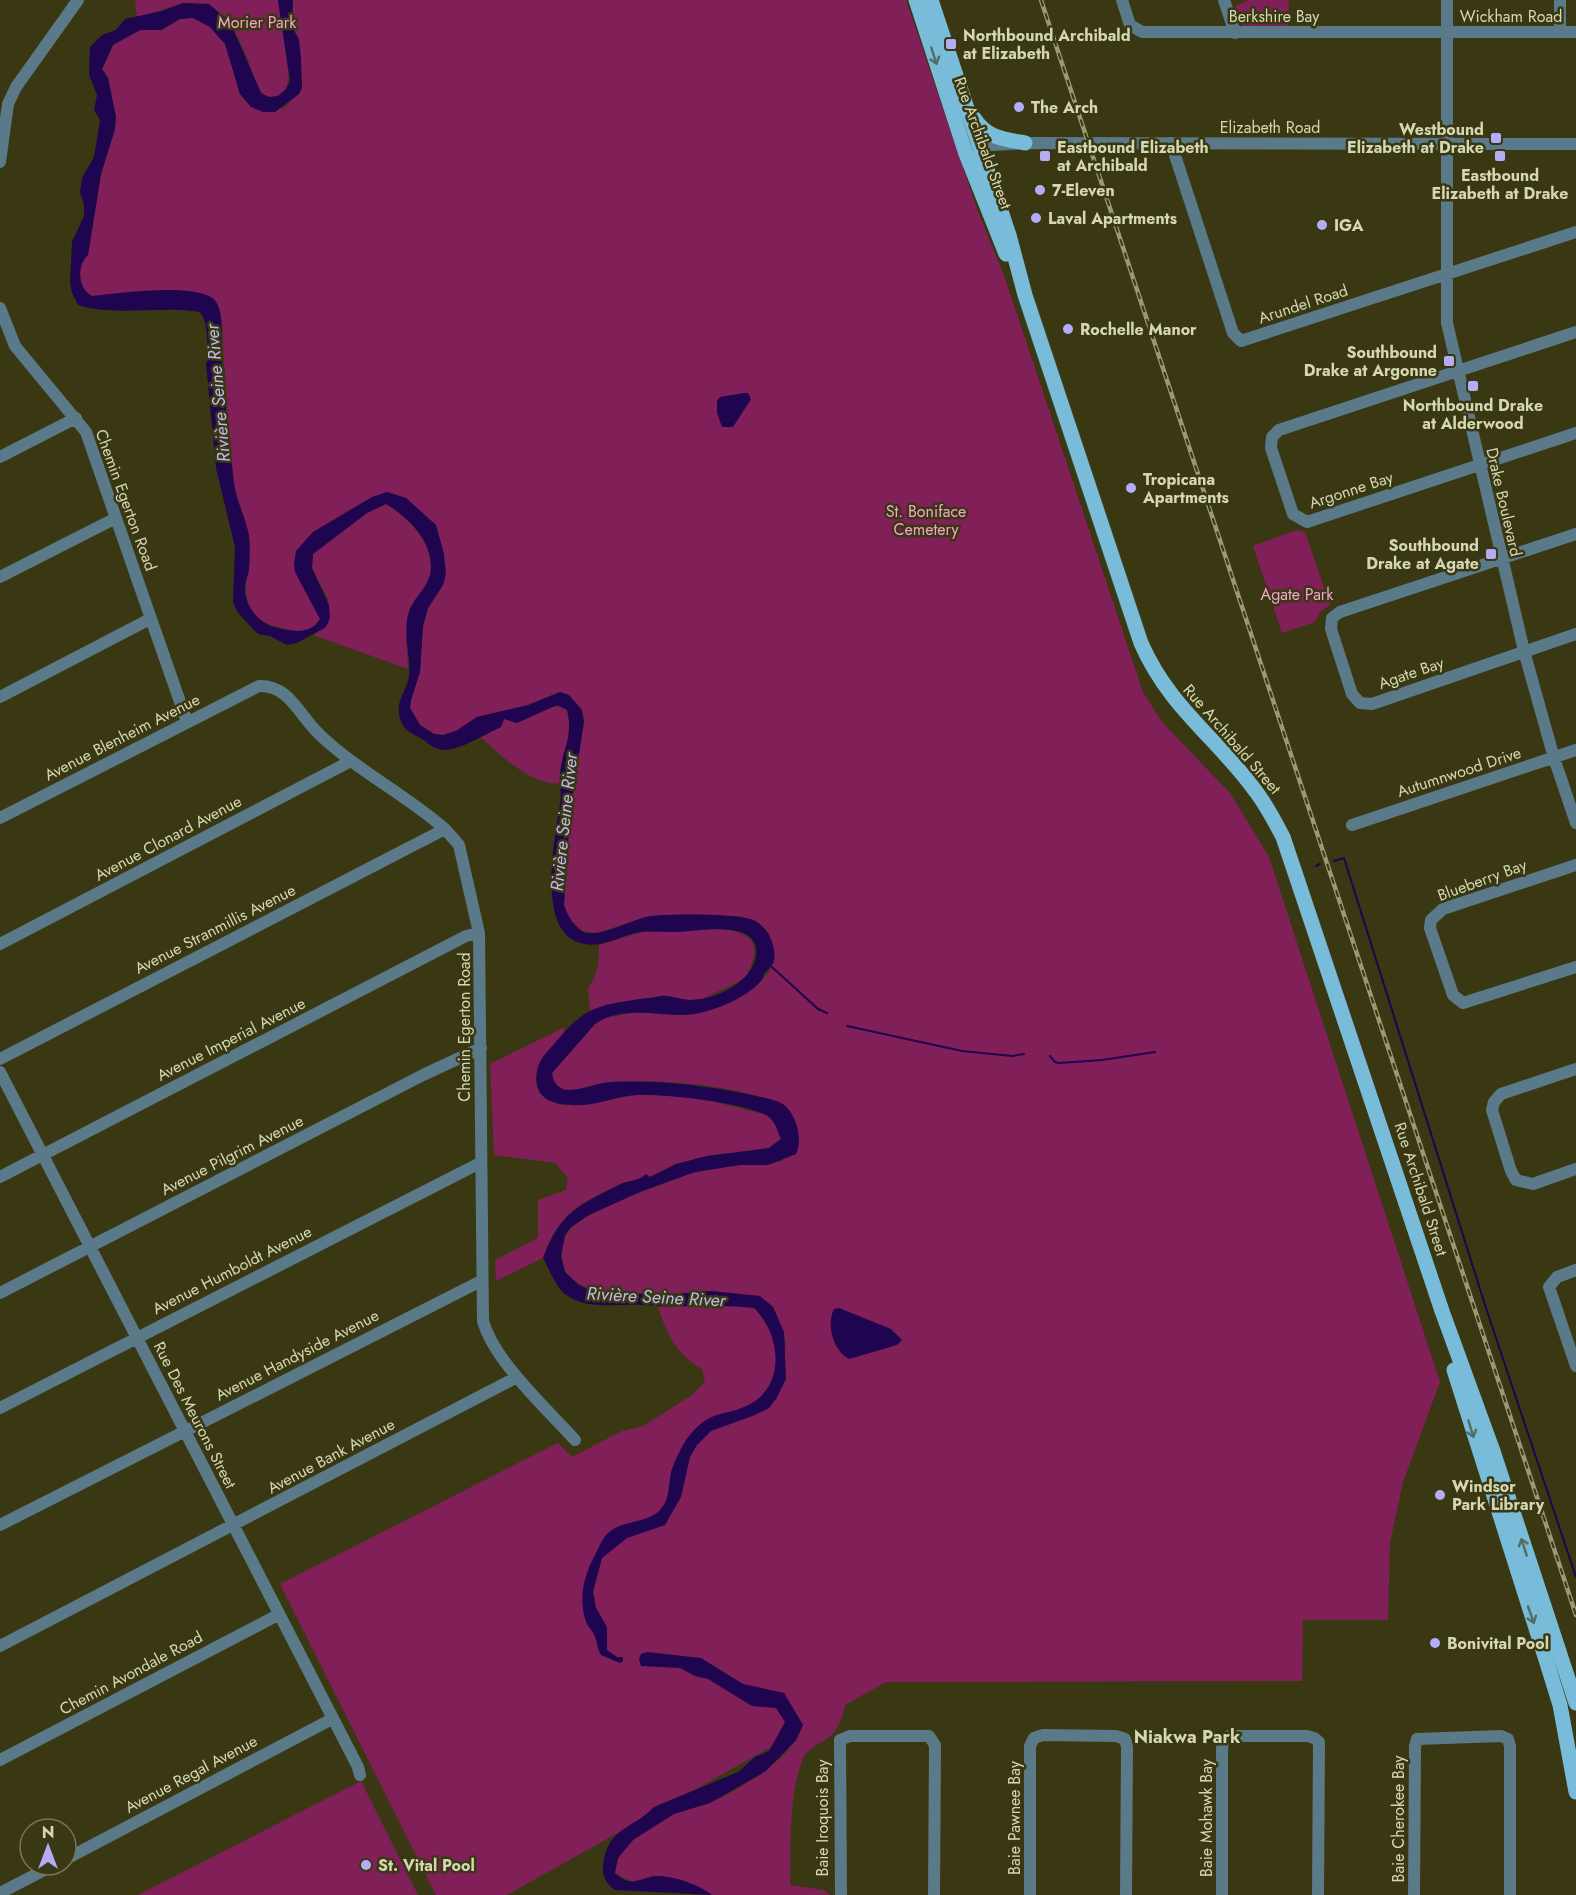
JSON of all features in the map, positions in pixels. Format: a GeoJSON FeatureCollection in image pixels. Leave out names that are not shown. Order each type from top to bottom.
{"type":"FeatureCollection","features":[{"type":"Feature","properties":{"kind":"main road","name":"Rue Archibald Street"},"geometry":{"type":"LineString","coordinates":[[915,0],[973,151],[1024,295],[1132,619],[1152,668],[1183,712],[1254,788],[1283,837],[1442,1311],[1493,1451],[1576,1703]]}},
{"type":"Feature","properties":{"kind":"main road","name":"Rue Archibald Street"},"geometry":{"type":"LineString","coordinates":[[931,0],[965,103],[973,151]]}},
{"type":"Feature","properties":{"kind":"main road"},"geometry":{"type":"LineString","coordinates":[[965,103],[984,132],[994,138],[1025,143]]}},
{"type":"Feature","properties":{"kind":"main road","name":"Rue Archibald Street"},"geometry":{"type":"LineString","coordinates":[[1442,1311],[1448,1351],[1463,1404],[1573,1749],[1576,1792]]}},
{"type":"Feature","properties":{"kind":"street"},"geometry":{"type":"LineString","coordinates":[[0,162],[4,106],[27,68],[78,0]]}},
{"type":"Feature","properties":{"kind":"street","name":"Berkshire Bay"},"geometry":{"type":"LineString","coordinates":[[1122,0],[1130,25],[1142,32],[1447,32]]}},
{"type":"Feature","properties":{"kind":"street"},"geometry":{"type":"LineString","coordinates":[[1224,0],[1235,33]]}},
{"type":"Feature","properties":{"kind":"street","name":"Drake Boulevard"},"geometry":{"type":"LineString","coordinates":[[1447,0],[1447,323],[1456,370],[1524,651],[1554,758],[1576,823]]}},
{"type":"Feature","properties":{"kind":"street"},"geometry":{"type":"LineString","coordinates":[[1560,0],[1560,32]]}},
{"type":"Feature","properties":{"kind":"street","name":"Wickham Road"},"geometry":{"type":"LineString","coordinates":[[1447,32],[1576,32]]}},
{"type":"Feature","properties":{"kind":"street","name":"Elizabeth Road"},"geometry":{"type":"LineString","coordinates":[[973,151],[1025,143],[1576,144]]}},
{"type":"Feature","properties":{"kind":"street","name":"Arundel Road"},"geometry":{"type":"LineString","coordinates":[[1171,143],[1236,339],[1248,340],[1576,232]]}},
{"type":"Feature","properties":{"kind":"street","name":"Chemin Egerton Road"},"geometry":{"type":"LineString","coordinates":[[0,308],[4,335],[86,432],[187,722]]}},
{"type":"Feature","properties":{"kind":"street","name":"Argonne Bay"},"geometry":{"type":"LineString","coordinates":[[1576,332],[1279,430],[1272,437],[1271,448],[1293,514],[1307,522],[1576,433]]}},
{"type":"Feature","properties":{"kind":"street"},"geometry":{"type":"LineString","coordinates":[[0,458],[76,418]]}},
{"type":"Feature","properties":{"kind":"street"},"geometry":{"type":"LineString","coordinates":[[0,577],[116,518]]}},
{"type":"Feature","properties":{"kind":"street"},"geometry":{"type":"LineString","coordinates":[[1501,559],[1576,534]]}},
{"type":"Feature","properties":{"kind":"street","name":"Agate Bay"},"geometry":{"type":"LineString","coordinates":[[1501,559],[1340,612],[1332,618],[1331,629],[1352,694],[1360,703],[1372,704],[1524,651]]}},
{"type":"Feature","properties":{"kind":"street"},"geometry":{"type":"LineString","coordinates":[[0,697],[150,619]]}},
{"type":"Feature","properties":{"kind":"street"},"geometry":{"type":"LineString","coordinates":[[1524,651],[1576,634]]}},
{"type":"Feature","properties":{"kind":"street","name":"Chemin Egerton Road"},"geometry":{"type":"LineString","coordinates":[[259,686],[272,686],[282,690],[301,716],[351,761],[446,829],[459,845],[479,933],[481,1281],[485,1330],[517,1377],[575,1440]]}},
{"type":"Feature","properties":{"kind":"street","name":"Avenue Blenheim Avenue"},"geometry":{"type":"LineString","coordinates":[[0,818],[259,686]]}},
{"type":"Feature","properties":{"kind":"street","name":"Autumnwood Drive"},"geometry":{"type":"LineString","coordinates":[[1352,825],[1576,750]]}},
{"type":"Feature","properties":{"kind":"street","name":"Avenue Clonard Avenue"},"geometry":{"type":"LineString","coordinates":[[0,944],[351,761]]}},
{"type":"Feature","properties":{"kind":"street","name":"Avenue Stranmillis Avenue"},"geometry":{"type":"LineString","coordinates":[[0,1059],[446,829]]}},
{"type":"Feature","properties":{"kind":"street","name":"Blueberry Bay"},"geometry":{"type":"LineString","coordinates":[[1576,865],[1443,909],[1431,920],[1430,928],[1453,995],[1462,1003],[1576,967]]}},
{"type":"Feature","properties":{"kind":"street","name":"Avenue Imperial Avenue"},"geometry":{"type":"LineString","coordinates":[[0,1177],[445,947],[479,933]]}},
{"type":"Feature","properties":{"kind":"street","name":"Avenue Pilgrim Avenue"},"geometry":{"type":"LineString","coordinates":[[0,1293],[423,1075],[481,1048]]}},
{"type":"Feature","properties":{"kind":"street"},"geometry":{"type":"LineString","coordinates":[[1576,1069],[1501,1094],[1494,1102],[1492,1110],[1516,1180],[1533,1184],[1576,1169]]}},
{"type":"Feature","properties":{"kind":"street","name":"Rue Des Meurons Street"},"geometry":{"type":"LineString","coordinates":[[0,1072],[360,1775]]}},
{"type":"Feature","properties":{"kind":"street","name":"Avenue Humboldt Avenue"},"geometry":{"type":"LineString","coordinates":[[0,1408],[480,1162]]}},
{"type":"Feature","properties":{"kind":"street"},"geometry":{"type":"LineString","coordinates":[[1576,1270],[1557,1277],[1550,1287],[1576,1366]]}},
{"type":"Feature","properties":{"kind":"street","name":"Avenue Handyside Avenue"},"geometry":{"type":"LineString","coordinates":[[0,1525],[481,1281]]}},
{"type":"Feature","properties":{"kind":"street","name":"Avenue Bank Avenue"},"geometry":{"type":"LineString","coordinates":[[0,1646],[517,1377]]}},
{"type":"Feature","properties":{"kind":"street","name":"Chemin Avondale Road"},"geometry":{"type":"LineString","coordinates":[[0,1760],[278,1615]]}},
{"type":"Feature","properties":{"kind":"street","name":"Avenue Regal Avenue"},"geometry":{"type":"LineString","coordinates":[[78,1853],[332,1719]]}},
{"type":"Feature","properties":{"kind":"street","name":"Baie Pawnee Bay"},"geometry":{"type":"LineString","coordinates":[[1030,1895],[1030,1746],[1034,1738],[1042,1735],[1116,1736],[1125,1739],[1127,1747],[1126,1895]]}},
{"type":"Feature","properties":{"kind":"street","name":"Baie Iroquois Bay"},"geometry":{"type":"LineString","coordinates":[[841,1895],[840,1740],[850,1736],[929,1736],[934,1745],[934,1895]]}},
{"type":"Feature","properties":{"kind":"street","name":"Baie Mohawk Bay"},"geometry":{"type":"LineString","coordinates":[[1222,1895],[1222,1749],[1223,1742],[1229,1736],[1307,1737],[1314,1738],[1318,1742],[1318,1895]]}},
{"type":"Feature","properties":{"kind":"street","name":"Baie Cherokee Bay"},"geometry":{"type":"LineString","coordinates":[[1414,1895],[1415,1746],[1417,1739],[1501,1736],[1508,1739],[1510,1746],[1510,1895]]}},
{"type":"Feature","properties":{"kind":"street"},"geometry":{"type":"LineString","coordinates":[[0,1893],[31,1877]]}},
{"type":"Feature","properties":{"kind":"green space","name":"Morier Park"},"geometry":{"type":"Polygon","coordinates":[[[135,0],[278,0],[289,76],[286,89],[274,97],[261,93],[236,34],[216,11],[202,5],[185,3],[137,17],[135,0]]]}},
{"type":"Feature","properties":{"kind":"green space","name":"St. Boniface Cemetery"},"geometry":{"type":"Polygon","coordinates":[[[293,0],[906,0],[977,209],[1005,278],[1143,692],[1162,722],[1230,793],[1269,857],[1440,1382],[1403,1482],[1390,1543],[1388,1620],[1303,1620],[1302,1681],[886,1682],[845,1705],[841,1719],[831,1736],[806,1754],[794,1791],[790,1885],[824,1890],[830,1895],[712,1895],[695,1885],[663,1876],[652,1876],[635,1883],[615,1873],[622,1853],[640,1834],[673,1813],[717,1799],[756,1777],[788,1750],[801,1730],[507,1895],[436,1895],[280,1584],[558,1443],[572,1457],[622,1431],[643,1426],[692,1395],[705,1382],[702,1369],[679,1350],[665,1326],[658,1307],[726,1305],[754,1307],[764,1320],[775,1344],[774,1368],[785,1349],[785,1339],[776,1312],[773,1307],[754,1297],[725,1293],[618,1293],[588,1288],[568,1275],[562,1253],[564,1241],[571,1228],[612,1204],[688,1174],[738,1165],[783,1161],[782,1104],[719,1087],[675,1082],[610,1082],[565,1090],[557,1085],[552,1073],[595,1024],[604,1018],[645,1011],[685,1015],[762,980],[772,968],[769,933],[756,921],[740,916],[650,916],[597,933],[582,931],[567,916],[564,905],[570,811],[584,722],[582,710],[569,695],[560,692],[528,705],[477,717],[456,731],[443,735],[434,734],[420,725],[410,708],[411,700],[420,672],[423,626],[428,608],[443,585],[444,554],[435,525],[406,498],[387,492],[313,532],[298,578],[320,619],[315,625],[296,631],[262,621],[253,613],[247,598],[249,544],[232,472],[223,326],[193,292],[161,290],[92,296],[87,293],[81,282],[80,270],[88,255],[101,174],[115,129],[116,117],[108,78],[102,69],[113,45],[140,30],[162,30],[180,19],[193,18],[210,27],[225,44],[240,94],[246,102],[283,109],[301,91],[299,40],[292,26],[293,0]]]}},
{"type":"Feature","properties":{"kind":"green space"},"geometry":{"type":"Polygon","coordinates":[[[1248,0],[1289,0],[1288,29],[1243,28],[1234,7],[1248,0]]]}},
{"type":"Feature","properties":{"kind":"green space"},"geometry":{"type":"Polygon","coordinates":[[[386,504],[415,529],[428,550],[431,562],[426,587],[411,606],[408,614],[406,635],[408,669],[313,635],[323,629],[328,599],[312,568],[313,554],[366,513],[386,504]]]}},
{"type":"Feature","properties":{"kind":"green space","name":"Agate Park"},"geometry":{"type":"Polygon","coordinates":[[[1296,530],[1305,532],[1330,605],[1320,612],[1315,622],[1282,633],[1253,546],[1296,530]]]}},
{"type":"Feature","properties":{"kind":"green space"},"geometry":{"type":"Polygon","coordinates":[[[560,706],[567,710],[569,730],[560,784],[548,783],[527,774],[480,737],[501,727],[504,719],[517,723],[543,709],[560,706]]]}},
{"type":"Feature","properties":{"kind":"green space"},"geometry":{"type":"Polygon","coordinates":[[[720,928],[742,934],[752,943],[753,957],[746,978],[702,999],[689,1000],[662,996],[590,1011],[588,988],[597,968],[599,945],[642,932],[720,928]]]}},
{"type":"Feature","properties":{"kind":"green space"},"geometry":{"type":"Polygon","coordinates":[[[565,1027],[563,1035],[542,1060],[536,1076],[537,1087],[560,1105],[593,1103],[640,1094],[699,1098],[767,1115],[777,1126],[781,1139],[769,1148],[707,1156],[676,1164],[650,1177],[646,1174],[605,1191],[582,1204],[564,1219],[549,1242],[543,1258],[496,1281],[495,1260],[538,1238],[538,1200],[566,1190],[568,1178],[555,1163],[494,1155],[490,1064],[565,1027]]]}},
{"type":"Feature","properties":{"kind":"green space"},"geometry":{"type":"Polygon","coordinates":[[[361,1781],[418,1895],[138,1895],[361,1781]]]}},
{"type":"Feature","properties":{"kind":"water","name":"Rivière Seine River"},"geometry":{"type":"Polygon","coordinates":[[[278,0],[293,0],[292,26],[299,40],[302,88],[299,94],[275,112],[263,112],[251,107],[240,94],[225,44],[210,27],[193,18],[180,19],[161,30],[140,30],[113,45],[102,69],[108,78],[116,117],[115,129],[101,174],[88,255],[80,270],[81,282],[87,293],[92,296],[152,290],[198,292],[209,296],[218,306],[234,483],[249,536],[249,571],[245,587],[250,608],[263,622],[274,627],[293,631],[311,628],[320,619],[295,572],[296,551],[313,532],[372,497],[387,492],[406,498],[436,525],[444,554],[446,574],[443,585],[428,608],[423,626],[420,672],[410,708],[420,725],[434,734],[443,735],[456,731],[477,717],[528,705],[560,692],[569,695],[582,710],[584,722],[570,811],[564,905],[573,923],[582,931],[597,933],[651,916],[721,915],[747,918],[762,926],[770,937],[774,950],[773,963],[762,980],[736,1000],[714,1009],[692,1014],[626,1013],[605,1018],[595,1024],[552,1073],[557,1085],[565,1090],[610,1082],[662,1083],[713,1088],[770,1099],[783,1104],[788,1109],[799,1134],[796,1154],[768,1165],[740,1165],[695,1172],[642,1191],[587,1216],[570,1228],[565,1235],[561,1256],[565,1272],[579,1285],[592,1291],[663,1295],[711,1291],[760,1296],[773,1307],[784,1332],[786,1379],[769,1408],[711,1431],[697,1445],[690,1457],[681,1497],[665,1525],[627,1538],[602,1558],[593,1592],[596,1608],[607,1627],[607,1650],[617,1657],[623,1657],[620,1663],[601,1655],[594,1635],[586,1622],[582,1595],[585,1578],[592,1561],[603,1540],[613,1529],[653,1516],[662,1507],[680,1450],[695,1429],[710,1418],[752,1403],[763,1394],[771,1383],[775,1370],[774,1343],[763,1318],[754,1308],[583,1303],[565,1294],[553,1278],[543,1258],[556,1230],[564,1220],[582,1205],[606,1191],[646,1174],[650,1177],[676,1164],[707,1156],[769,1148],[781,1139],[774,1122],[766,1115],[722,1103],[684,1097],[638,1095],[583,1105],[557,1103],[543,1096],[539,1090],[538,1068],[543,1056],[567,1029],[581,1016],[592,1010],[617,1003],[661,996],[687,1000],[700,999],[731,988],[748,973],[753,965],[756,955],[755,943],[748,935],[736,931],[708,929],[641,932],[591,945],[573,940],[562,930],[552,897],[552,877],[561,800],[561,765],[569,728],[567,710],[557,705],[517,723],[504,719],[501,727],[470,743],[444,750],[433,747],[406,728],[401,722],[399,708],[409,675],[407,620],[411,606],[428,581],[431,568],[427,548],[417,530],[386,504],[367,513],[313,554],[312,568],[329,605],[330,618],[326,627],[297,643],[287,645],[270,636],[258,634],[238,613],[233,602],[235,547],[216,468],[206,363],[210,357],[203,317],[200,312],[185,310],[122,311],[78,305],[70,282],[72,242],[84,216],[84,205],[80,192],[82,178],[94,157],[100,120],[94,110],[97,95],[89,75],[90,47],[102,35],[116,30],[125,19],[162,11],[183,3],[209,4],[230,22],[261,93],[269,97],[278,96],[286,89],[290,81],[278,0]]]}},
{"type":"Feature","properties":{"kind":"water"},"geometry":{"type":"Polygon","coordinates":[[[748,393],[751,399],[733,427],[722,427],[717,413],[717,401],[720,397],[748,393]]]}},
{"type":"Feature","properties":{"kind":"water"},"geometry":{"type":"Polygon","coordinates":[[[839,1308],[891,1329],[902,1340],[897,1345],[849,1359],[839,1350],[832,1337],[832,1315],[834,1309],[839,1308]]]}},
{"type":"Feature","properties":{"kind":"water"},"geometry":{"type":"Polygon","coordinates":[[[647,1652],[701,1658],[743,1684],[784,1693],[803,1725],[796,1740],[766,1771],[710,1803],[674,1814],[633,1840],[618,1858],[615,1873],[627,1881],[666,1877],[694,1884],[712,1895],[615,1890],[604,1877],[605,1853],[615,1836],[654,1807],[738,1772],[755,1757],[769,1751],[785,1722],[776,1708],[752,1706],[708,1679],[695,1676],[680,1668],[641,1666],[639,1659],[641,1654],[647,1652]]]}},
{"type":"Feature","properties":{"kind":"waterway"},"geometry":{"type":"LineString","coordinates":[[1334,861],[1344,858],[1485,1305],[1576,1577]]}},
{"type":"Feature","properties":{"kind":"waterway"},"geometry":{"type":"LineString","coordinates":[[1316,866],[1320,864]]}},
{"type":"Feature","properties":{"kind":"waterway"},"geometry":{"type":"LineString","coordinates":[[772,967],[818,1009],[827,1013]]}},
{"type":"Feature","properties":{"kind":"waterway"},"geometry":{"type":"LineString","coordinates":[[847,1026],[962,1051],[1012,1056],[1024,1054]]}},
{"type":"Feature","properties":{"kind":"waterway"},"geometry":{"type":"LineString","coordinates":[[1050,1056],[1059,1063],[1102,1060],[1155,1052]]}},
{"type":"Feature","properties":{"kind":"railway"},"geometry":{"type":"LineString","coordinates":[[1041,0],[1576,1615]]}},
{"type":"Feature","properties":{"kind":"place","name":"Northbound Archibald at Elizabeth"},"geometry":{"type":"Point","coordinates":[951,44]}},
{"type":"Feature","properties":{"kind":"place","name":"The Arch"},"geometry":{"type":"Point","coordinates":[1019,107]}},
{"type":"Feature","properties":{"kind":"place","name":"Westbound Elizabeth at Drake"},"geometry":{"type":"Point","coordinates":[1496,138]}},
{"type":"Feature","properties":{"kind":"place","name":"Eastbound Elizabeth at Archibald"},"geometry":{"type":"Point","coordinates":[1045,156]}},
{"type":"Feature","properties":{"kind":"place","name":"Eastbound Elizabeth at Drake"},"geometry":{"type":"Point","coordinates":[1500,156]}},
{"type":"Feature","properties":{"kind":"place","name":"7-Eleven"},"geometry":{"type":"Point","coordinates":[1040,190]}},
{"type":"Feature","properties":{"kind":"place","name":"Laval Apartments"},"geometry":{"type":"Point","coordinates":[1036,218]}},
{"type":"Feature","properties":{"kind":"place","name":"IGA"},"geometry":{"type":"Point","coordinates":[1322,225]}},
{"type":"Feature","properties":{"kind":"place","name":"Rochelle Manor"},"geometry":{"type":"Point","coordinates":[1068,329]}},
{"type":"Feature","properties":{"kind":"place","name":"Southbound Drake at Argonne"},"geometry":{"type":"Point","coordinates":[1449,361]}},
{"type":"Feature","properties":{"kind":"place","name":"Northbound Drake at Alderwood"},"geometry":{"type":"Point","coordinates":[1473,386]}},
{"type":"Feature","properties":{"kind":"place","name":"Tropicana Apartments"},"geometry":{"type":"Point","coordinates":[1131,488]}},
{"type":"Feature","properties":{"kind":"place","name":"Southbound Drake at Agate"},"geometry":{"type":"Point","coordinates":[1491,554]}},
{"type":"Feature","properties":{"kind":"place","name":"Windsor Park Library"},"geometry":{"type":"Point","coordinates":[1440,1495]}},
{"type":"Feature","properties":{"kind":"place","name":"Bonivital Pool"},"geometry":{"type":"Point","coordinates":[1435,1643]}},
{"type":"Feature","properties":{"kind":"place","name":"St. Vital Pool"},"geometry":{"type":"Point","coordinates":[366,1865]}},
{"type":"Feature","properties":{"kind":"district","name":"Niakwa Park"},"geometry":{"type":"Point","coordinates":[1187,1737]}}]}
